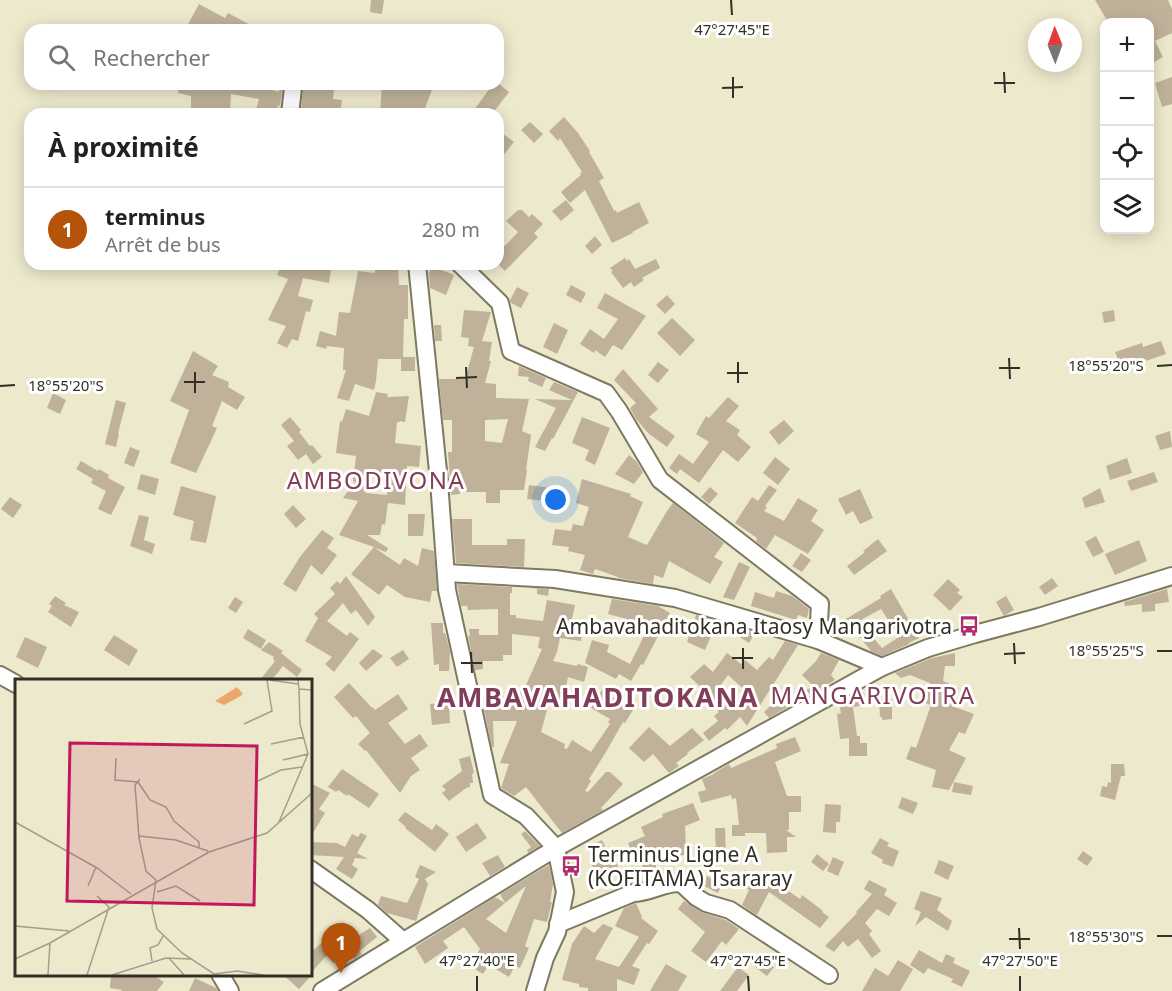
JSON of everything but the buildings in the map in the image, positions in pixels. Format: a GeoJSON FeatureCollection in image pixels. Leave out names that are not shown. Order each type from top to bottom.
{"type":"FeatureCollection","features":[{"type":"Feature","properties":{"kind":"street"},"geometry":{"type":"LineString","coordinates":[[291,108],[293,90]]}},
{"type":"Feature","properties":{"kind":"street"},"geometry":{"type":"LineString","coordinates":[[418,270],[439,481],[447,590],[492,795],[526,816],[556,848],[565,892],[557,932],[545,958],[535,991]]}},
{"type":"Feature","properties":{"kind":"street"},"geometry":{"type":"LineString","coordinates":[[466,270],[500,303],[511,351],[606,393],[660,480],[820,604],[819,640]]}},
{"type":"Feature","properties":{"kind":"street"},"geometry":{"type":"LineString","coordinates":[[446,573],[555,579],[675,598],[819,640],[882,667]]}},
{"type":"Feature","properties":{"kind":"street"},"geometry":{"type":"LineString","coordinates":[[322,991],[556,848],[882,667],[975,633],[1039,617],[1172,576]]}},
{"type":"Feature","properties":{"kind":"street"},"geometry":{"type":"LineString","coordinates":[[0,675],[15,683]]}},
{"type":"Feature","properties":{"kind":"street"},"geometry":{"type":"LineString","coordinates":[[312,870],[368,910],[403,941]]}},
{"type":"Feature","properties":{"kind":"street"},"geometry":{"type":"LineString","coordinates":[[558,924],[633,893],[642,893],[681,883],[696,897],[706,903],[730,910],[829,975]]}},
{"type":"Feature","properties":{"kind":"street"},"geometry":{"type":"LineString","coordinates":[[221,976],[230,991]]}},
{"type":"Feature","properties":{"kind":"place","name":"Ambavahaditokana Itaosy Mangarivotra"},"geometry":{"type":"Point","coordinates":[969,626]}},
{"type":"Feature","properties":{"kind":"place","name":"Terminus Ligne A (KOFITAMA) Tsararay"},"geometry":{"type":"Point","coordinates":[571,866]}},
{"type":"Feature","properties":{"kind":"place","name":"terminus"},"geometry":{"type":"Point","coordinates":[341,973]}},
{"type":"Feature","properties":{"kind":"district","name":"AMBODIVONA"},"geometry":{"type":"Point","coordinates":[376,479]}},
{"type":"Feature","properties":{"kind":"district","name":"MANGARIVOTRA"},"geometry":{"type":"Point","coordinates":[873,694]}},
{"type":"Feature","properties":{"kind":"district","name":"AMBAVAHADITOKANA"},"geometry":{"type":"Point","coordinates":[598,696]}}]}
